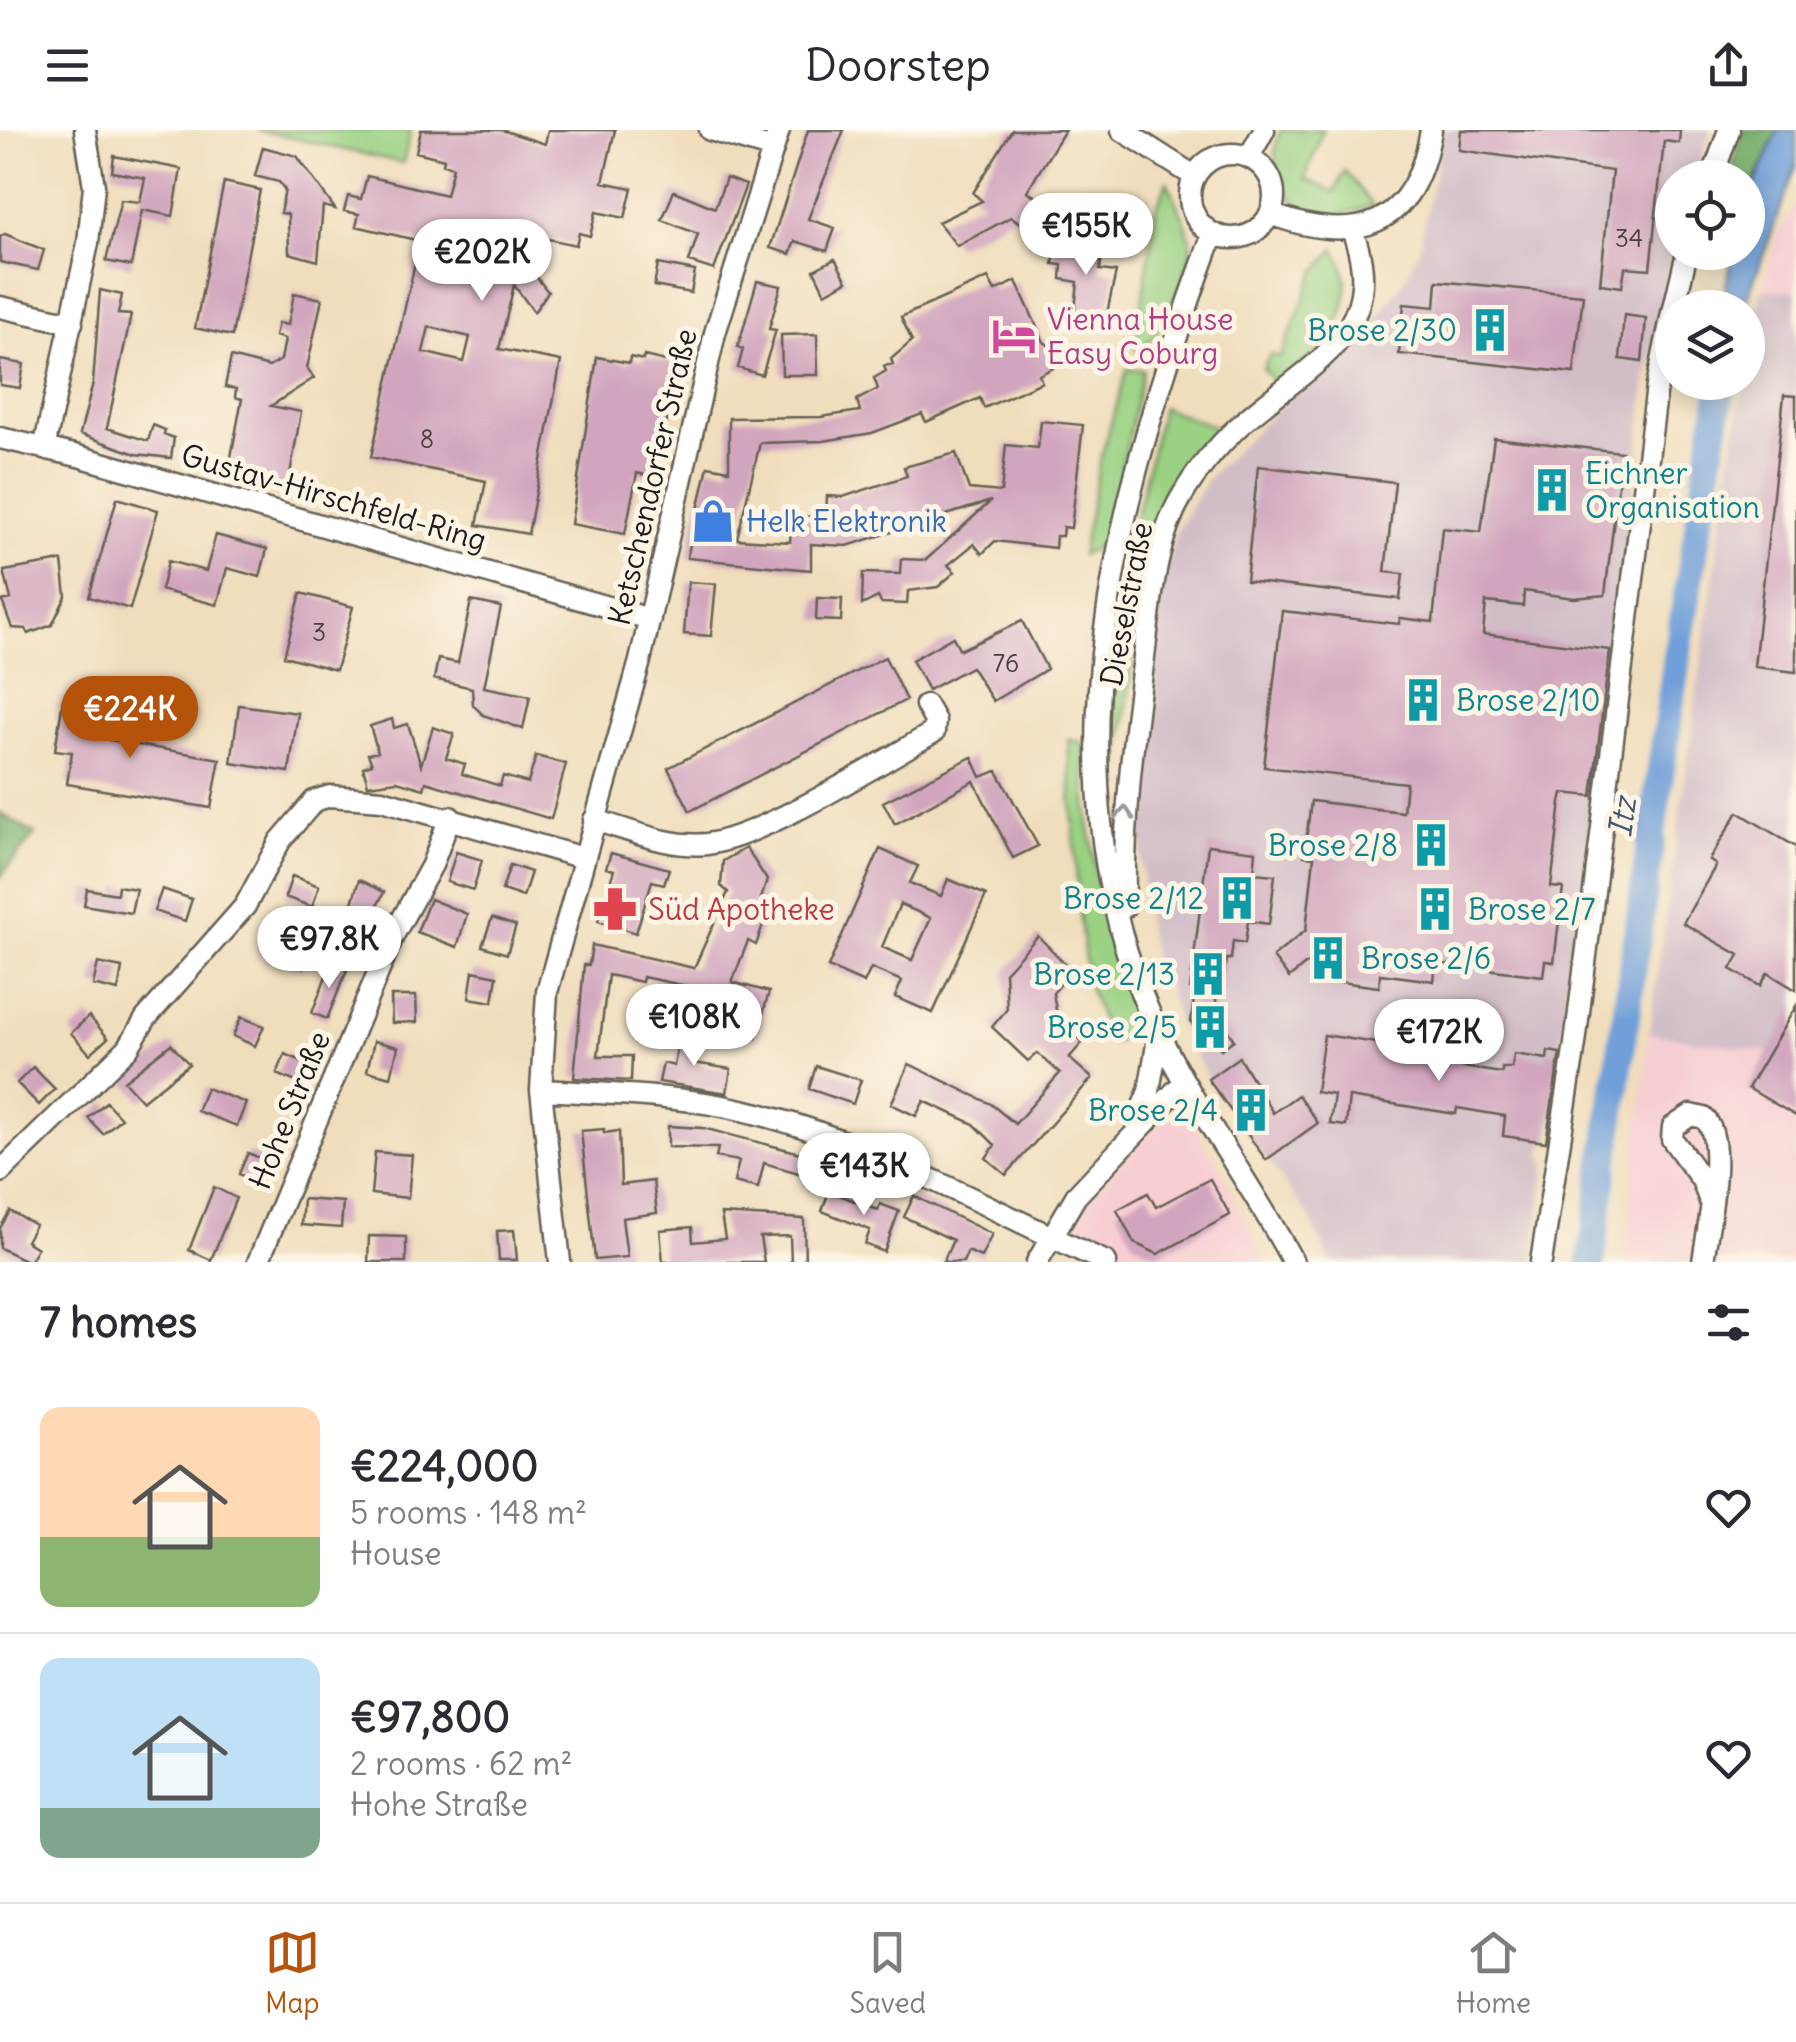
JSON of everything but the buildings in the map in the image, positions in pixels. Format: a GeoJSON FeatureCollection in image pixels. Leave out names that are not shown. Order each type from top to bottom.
{"type":"FeatureCollection","features":[{"type":"Feature","properties":{"kind":"street"},"geometry":{"type":"LineString","coordinates":[[44,448],[72,323],[94,186],[85,130]]}},
{"type":"Feature","properties":{"kind":"street","name":"Ketschendorfer Straße"},"geometry":{"type":"LineString","coordinates":[[560,1262],[541,1090],[547,992],[650,618],[710,352],[776,139],[710,130]]}},
{"type":"Feature","properties":{"kind":"street"},"geometry":{"type":"LineString","coordinates":[[1122,130],[1194,176]]}},
{"type":"Feature","properties":{"kind":"street"},"geometry":{"type":"LineString","coordinates":[[1250,157],[1264,130]]}},
{"type":"Feature","properties":{"kind":"street"},"geometry":{"type":"LineString","coordinates":[[1270,214],[1336,232],[1373,223],[1403,200],[1423,169],[1431,130]]}},
{"type":"Feature","properties":{"kind":"street"},"geometry":{"type":"LineString","coordinates":[[1718,160],[1728,130]]}},
{"type":"Feature","properties":{"kind":"street"},"geometry":{"type":"LineString","coordinates":[[1218,156],[1250,157],[1272,181],[1274,198],[1270,214],[1246,236],[1213,234],[1199,224],[1191,208],[1189,192],[1194,176],[1218,156]]}},
{"type":"Feature","properties":{"kind":"street","name":"Dieselstraße"},"geometry":{"type":"LineString","coordinates":[[1126,945],[1126,792],[1159,558],[1181,497],[1208,458],[1348,332],[1361,300],[1364,272],[1352,230]]}},
{"type":"Feature","properties":{"kind":"street"},"geometry":{"type":"LineString","coordinates":[[1213,234],[1144,431],[1107,593],[1099,722],[1100,789],[1111,884],[1126,945],[1159,1033],[1184,1082],[1268,1214],[1293,1262]]}},
{"type":"Feature","properties":{"kind":"street"},"geometry":{"type":"LineString","coordinates":[[0,307],[72,323]]}},
{"type":"Feature","properties":{"kind":"street"},"geometry":{"type":"LineString","coordinates":[[1541,1262],[1575,1044],[1655,400]]}},
{"type":"Feature","properties":{"kind":"street","name":"Gustav-Hirschfeld-Ring"},"geometry":{"type":"LineString","coordinates":[[0,438],[650,618]]}},
{"type":"Feature","properties":{"kind":"street"},"geometry":{"type":"LineString","coordinates":[[594,820],[678,843],[706,844],[744,834],[934,732],[935,721],[926,705]]}},
{"type":"Feature","properties":{"kind":"street"},"geometry":{"type":"LineString","coordinates":[[0,1172],[128,1048],[146,1018],[245,906],[304,807],[321,798],[350,796],[450,817],[583,858]]}},
{"type":"Feature","properties":{"kind":"street","name":"Hohe Straße"},"geometry":{"type":"LineString","coordinates":[[258,1262],[394,934],[432,865],[450,817]]}},
{"type":"Feature","properties":{"kind":"street"},"geometry":{"type":"LineString","coordinates":[[1132,1136],[1149,1090],[1159,1033]]}},
{"type":"Feature","properties":{"kind":"street"},"geometry":{"type":"LineString","coordinates":[[1037,1262],[1076,1196],[1184,1082]]}},
{"type":"Feature","properties":{"kind":"street"},"geometry":{"type":"LineString","coordinates":[[541,1090],[652,1097],[750,1112],[924,1176],[1106,1262]]}},
{"type":"Feature","properties":{"kind":"street"},"geometry":{"type":"LineString","coordinates":[[1704,1262],[1710,1204]]}},
{"type":"Feature","properties":{"kind":"shaded area"},"geometry":{"type":"Polygon","coordinates":[[[1444,130],[1710,130],[1700,160],[1655,160],[1655,270],[1668,270],[1664,290],[1655,290],[1655,336],[1646,380],[1617,651],[1560,1041],[1550,1143],[1544,1142],[1542,1158],[1546,1159],[1533,1262],[1330,1262],[1309,1216],[1208,1079],[1177,1019],[1167,981],[1158,979],[1145,917],[1139,805],[1161,587],[1177,531],[1208,478],[1292,394],[1360,342],[1404,281],[1419,250],[1444,130]]]}},
{"type":"Feature","properties":{"kind":"shaded area"},"geometry":{"type":"Polygon","coordinates":[[[1796,203],[1796,291],[1762,290],[1775,242],[1796,203]]]}},
{"type":"Feature","properties":{"kind":"shaded area"},"geometry":{"type":"Polygon","coordinates":[[[1765,290],[1796,291],[1796,1113],[1769,1052],[1649,1033],[1741,400],[1765,400],[1765,290]]]}},
{"type":"Feature","properties":{"kind":"shaded area"},"geometry":{"type":"Polygon","coordinates":[[[1649,1033],[1769,1052],[1796,1113],[1796,1262],[1624,1262],[1649,1033]]]}},
{"type":"Feature","properties":{"kind":"shaded area"},"geometry":{"type":"Polygon","coordinates":[[[1186,1113],[1223,1173],[1265,1262],[1136,1262],[1087,1240],[1077,1228],[1081,1210],[1133,1150],[1171,1114],[1186,1113]]]}},
{"type":"Feature","properties":{"kind":"green space"},"geometry":{"type":"Polygon","coordinates":[[[257,130],[411,130],[403,163],[257,130]]]}},
{"type":"Feature","properties":{"kind":"green space"},"geometry":{"type":"Polygon","coordinates":[[[1281,130],[1323,130],[1305,179],[1334,192],[1345,171],[1373,206],[1329,215],[1306,211],[1296,204],[1276,165],[1275,148],[1281,130]]]}},
{"type":"Feature","properties":{"kind":"green space"},"geometry":{"type":"Polygon","coordinates":[[[1744,130],[1778,130],[1764,160],[1735,160],[1744,130]]]}},
{"type":"Feature","properties":{"kind":"green space"},"geometry":{"type":"Polygon","coordinates":[[[1167,182],[1186,226],[1191,249],[1178,290],[1162,322],[1144,345],[1135,350],[1156,209],[1167,182]]]}},
{"type":"Feature","properties":{"kind":"green space"},"geometry":{"type":"Polygon","coordinates":[[[1335,249],[1343,265],[1346,298],[1335,328],[1314,354],[1273,381],[1263,369],[1270,354],[1280,358],[1315,273],[1335,249]]]}},
{"type":"Feature","properties":{"kind":"green space"},"geometry":{"type":"Polygon","coordinates":[[[1127,369],[1143,370],[1106,543],[1081,555],[1100,461],[1127,369]]]}},
{"type":"Feature","properties":{"kind":"green space"},"geometry":{"type":"Polygon","coordinates":[[[1162,407],[1220,429],[1184,476],[1151,535],[1144,535],[1141,554],[1146,564],[1118,772],[1113,775],[1108,770],[1113,614],[1162,407]]]}},
{"type":"Feature","properties":{"kind":"green space"},"geometry":{"type":"Polygon","coordinates":[[[1068,740],[1083,742],[1098,884],[1114,952],[1137,1021],[1133,1025],[1136,1036],[1110,1043],[1088,985],[1078,903],[1068,740]]]}},
{"type":"Feature","properties":{"kind":"green space"},"geometry":{"type":"Polygon","coordinates":[[[0,813],[35,834],[0,877],[0,813]]]}},
{"type":"Feature","properties":{"kind":"water"},"geometry":{"type":"Polygon","coordinates":[[[1778,130],[1796,130],[1796,167],[1765,250],[1765,161],[1778,130]]]}},
{"type":"Feature","properties":{"kind":"water"},"geometry":{"type":"Polygon","coordinates":[[[1729,270],[1758,270],[1750,290],[1725,290],[1729,270]]]}},
{"type":"Feature","properties":{"kind":"waterway","name":"Itz"},"geometry":{"type":"LineString","coordinates":[[1591,1262],[1677,657],[1719,400]]}},
{"type":"Feature","properties":{"kind":"place","name":"Brose 2/30"},"geometry":{"type":"Point","coordinates":[1490,330]}},
{"type":"Feature","properties":{"kind":"place","name":"Vienna House Easy Coburg"},"geometry":{"type":"Point","coordinates":[1014,336]}},
{"type":"Feature","properties":{"kind":"place","name":"Eichner Organisation"},"geometry":{"type":"Point","coordinates":[1552,490]}},
{"type":"Feature","properties":{"kind":"place","name":"Helk Elektronik"},"geometry":{"type":"Point","coordinates":[713,521]}},
{"type":"Feature","properties":{"kind":"place","name":"Brose 2/10"},"geometry":{"type":"Point","coordinates":[1423,700]}},
{"type":"Feature","properties":{"kind":"place","name":"Brose 2/8"},"geometry":{"type":"Point","coordinates":[1431,845]}},
{"type":"Feature","properties":{"kind":"place","name":"Brose 2/12"},"geometry":{"type":"Point","coordinates":[1237,898]}},
{"type":"Feature","properties":{"kind":"place","name":"Süd Apotheke"},"geometry":{"type":"Point","coordinates":[615,909]}},
{"type":"Feature","properties":{"kind":"place","name":"Brose 2/7"},"geometry":{"type":"Point","coordinates":[1435,909]}},
{"type":"Feature","properties":{"kind":"place","name":"Brose 2/6"},"geometry":{"type":"Point","coordinates":[1328,958]}},
{"type":"Feature","properties":{"kind":"place","name":"Brose 2/13"},"geometry":{"type":"Point","coordinates":[1208,974]}},
{"type":"Feature","properties":{"kind":"place","name":"Brose 2/5"},"geometry":{"type":"Point","coordinates":[1210,1027]}},
{"type":"Feature","properties":{"kind":"place","name":"Brose 2/4"},"geometry":{"type":"Point","coordinates":[1251,1110]}}]}
